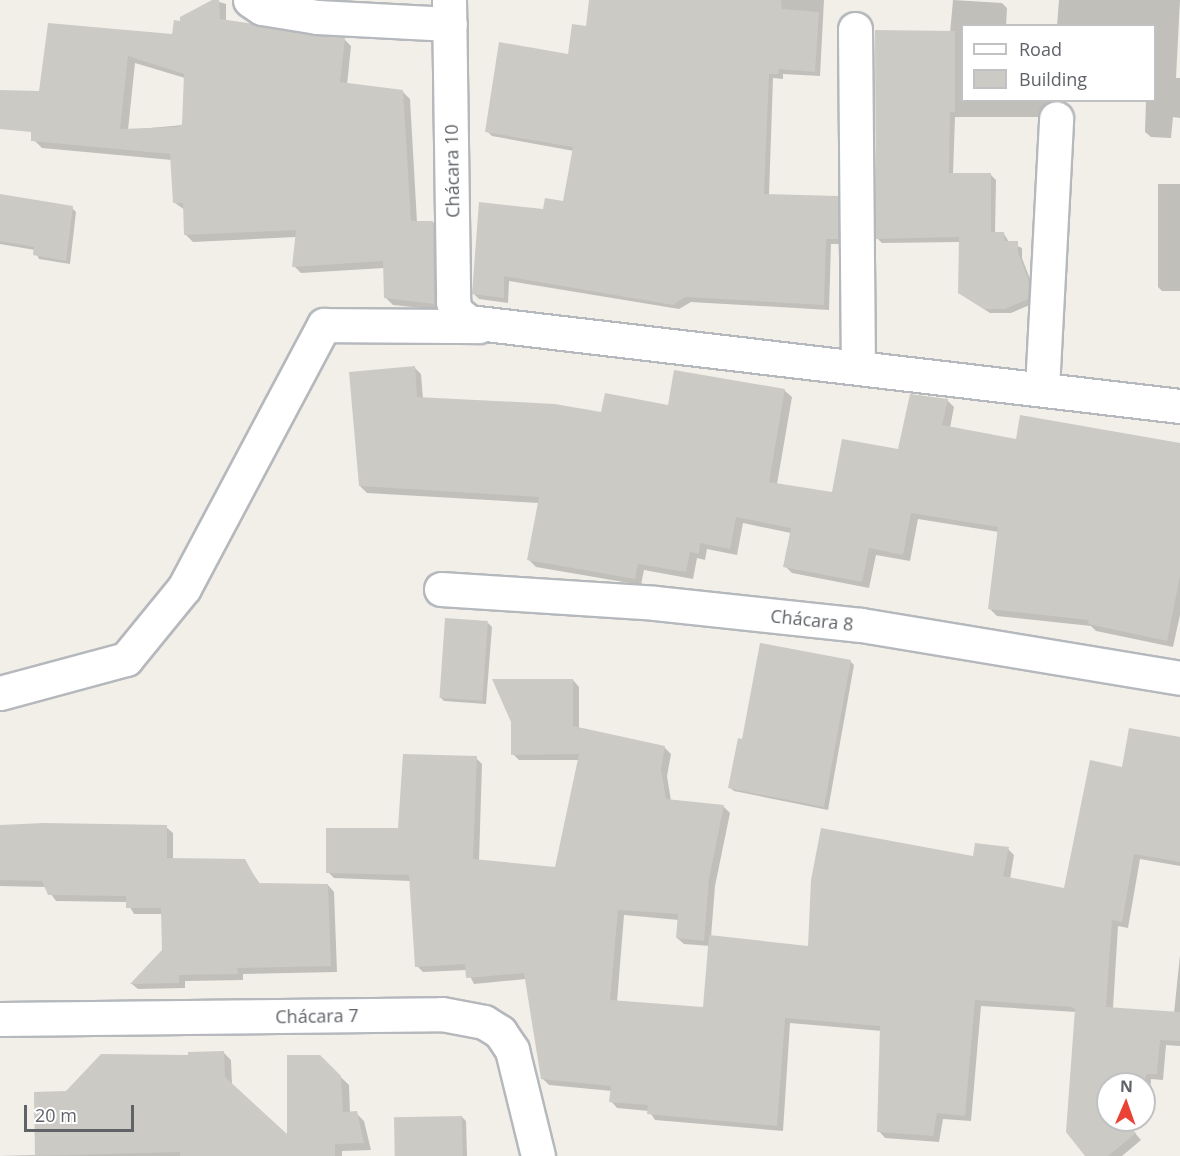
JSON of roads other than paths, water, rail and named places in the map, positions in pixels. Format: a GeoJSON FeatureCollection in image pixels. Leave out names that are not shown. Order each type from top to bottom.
{"type":"FeatureCollection","features":[{"type":"Feature","properties":{"kind":"street","name":"Chácara 10"},"geometry":{"type":"LineString","coordinates":[[250,0],[262,8],[316,17],[450,12],[453,302],[470,320]]}},
{"type":"Feature","properties":{"kind":"street"},"geometry":{"type":"LineString","coordinates":[[855,29],[858,367]]}},
{"type":"Feature","properties":{"kind":"street"},"geometry":{"type":"LineString","coordinates":[[1042,389],[1056,118]]}},
{"type":"Feature","properties":{"kind":"street"},"geometry":{"type":"LineString","coordinates":[[0,693],[126,658],[184,588],[324,325],[470,320],[1180,406]]}},
{"type":"Feature","properties":{"kind":"street","name":"Chácara 8"},"geometry":{"type":"LineString","coordinates":[[441,589],[655,603],[861,625],[1180,678]]}},
{"type":"Feature","properties":{"kind":"street","name":"Chácara 7"},"geometry":{"type":"LineString","coordinates":[[0,1019],[442,1014],[484,1022],[500,1032],[512,1050],[538,1156]]}}]}
